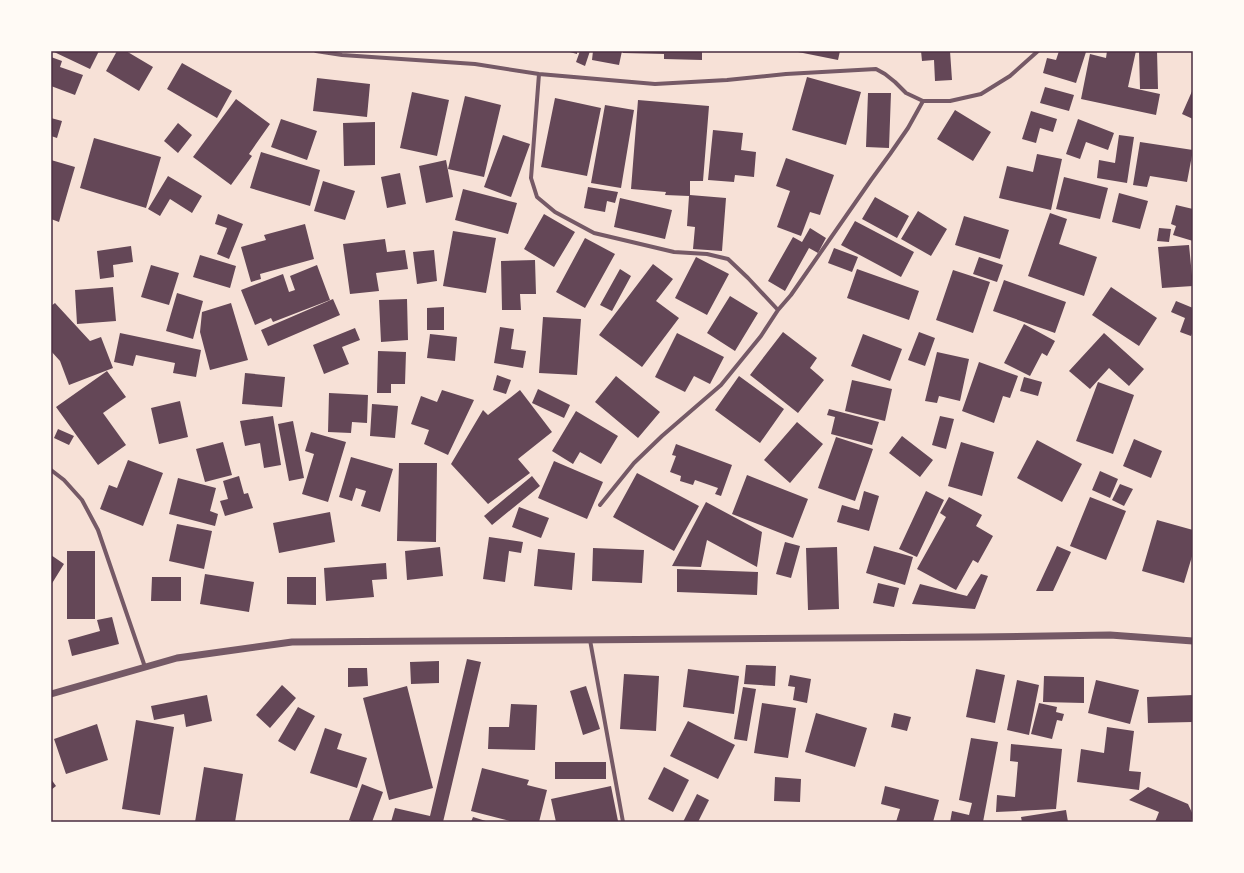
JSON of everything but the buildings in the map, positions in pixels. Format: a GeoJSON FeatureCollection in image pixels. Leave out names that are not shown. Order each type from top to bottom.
{"type":"FeatureCollection","features":[{"type":"Feature","properties":{"kind":"street"},"geometry":{"type":"LineString","coordinates":[[316,51],[342,55],[475,64],[539,74],[655,84],[876,69],[885,74],[906,93],[923,101],[950,101],[981,94],[1010,76],[1038,51]]}},
{"type":"Feature","properties":{"kind":"street"},"geometry":{"type":"LineString","coordinates":[[539,74],[531,178],[537,197],[555,212],[594,232],[674,252],[707,254],[728,259],[778,310]]}},
{"type":"Feature","properties":{"kind":"street"},"geometry":{"type":"LineString","coordinates":[[600,506],[634,463],[720,385],[760,336],[778,310],[791,295],[890,154],[908,128],[923,101]]}},
{"type":"Feature","properties":{"kind":"street"},"geometry":{"type":"LineString","coordinates":[[51,470],[64,480],[82,500],[98,530],[145,667]]}},
{"type":"Feature","properties":{"kind":"street"},"geometry":{"type":"LineString","coordinates":[[51,694],[177,658],[292,642],[1110,635],[1193,641]]}},
{"type":"Feature","properties":{"kind":"street"},"geometry":{"type":"LineString","coordinates":[[590,640],[623,822]]}}]}
